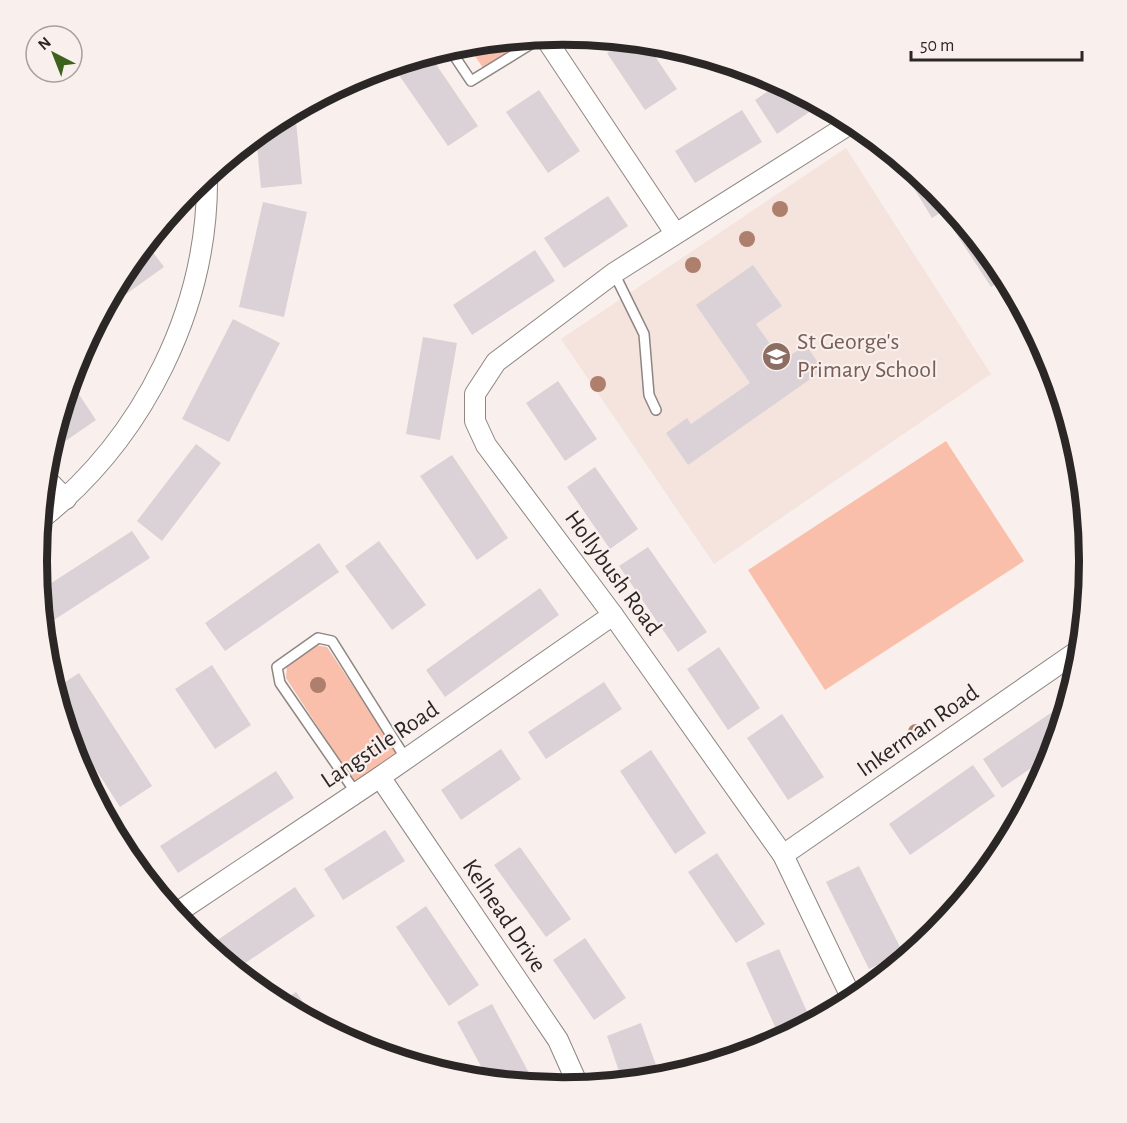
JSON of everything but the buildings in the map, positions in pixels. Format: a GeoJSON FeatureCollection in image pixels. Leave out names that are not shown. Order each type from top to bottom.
{"type":"FeatureCollection","features":[{"type":"Feature","properties":{"kind":"street"},"geometry":{"type":"LineString","coordinates":[[550,45],[675,234]]}},
{"type":"Feature","properties":{"kind":"street","name":"Hollybush Road"},"geometry":{"type":"LineString","coordinates":[[844,128],[614,273],[496,362],[475,394],[475,421],[486,445],[613,615],[783,855],[849,992]]}},
{"type":"Feature","properties":{"kind":"street"},"geometry":{"type":"LineString","coordinates":[[49,512],[66,499],[104,460],[144,402],[172,348],[192,297],[208,207],[207,187]]}},
{"type":"Feature","properties":{"kind":"street"},"geometry":{"type":"LineString","coordinates":[[53,486],[66,499]]}},
{"type":"Feature","properties":{"kind":"street","name":"Langstile Road"},"geometry":{"type":"LineString","coordinates":[[182,909],[380,777],[613,615]]}},
{"type":"Feature","properties":{"kind":"street","name":"Inkerman Road"},"geometry":{"type":"LineString","coordinates":[[783,855],[1071,655]]}},
{"type":"Feature","properties":{"kind":"street","name":"Kelhead Drive"},"geometry":{"type":"LineString","coordinates":[[380,777],[558,1040],[575,1078]]}},
{"type":"Feature","properties":{"kind":"lane"},"geometry":{"type":"LineString","coordinates":[[455,57],[471,81],[527,46]]}},
{"type":"Feature","properties":{"kind":"lane"},"geometry":{"type":"LineString","coordinates":[[614,273],[644,334],[649,395],[656,410]]}},
{"type":"Feature","properties":{"kind":"lane"},"geometry":{"type":"LineString","coordinates":[[356,793],[280,683],[277,667],[318,638],[332,641],[406,759]]}},
{"type":"Feature","properties":{"kind":"shaded area"},"geometry":{"type":"Polygon","coordinates":[[[516,47],[483,68],[473,53],[516,47]]]}},
{"type":"Feature","properties":{"kind":"shaded area","name":"St George's Primary School"},"geometry":{"type":"Polygon","coordinates":[[[846,148],[991,374],[714,564],[561,339],[846,148]]]}},
{"type":"Feature","properties":{"kind":"shaded area"},"geometry":{"type":"Polygon","coordinates":[[[946,441],[1024,561],[825,690],[748,570],[946,441]]]}},
{"type":"Feature","properties":{"kind":"shaded area"},"geometry":{"type":"Polygon","coordinates":[[[315,645],[327,647],[397,752],[354,782],[286,678],[287,666],[315,645]]]}},
{"type":"Feature","properties":{"kind":"place","name":"St George's Primary School"},"geometry":{"type":"Point","coordinates":[776,356]}}]}
